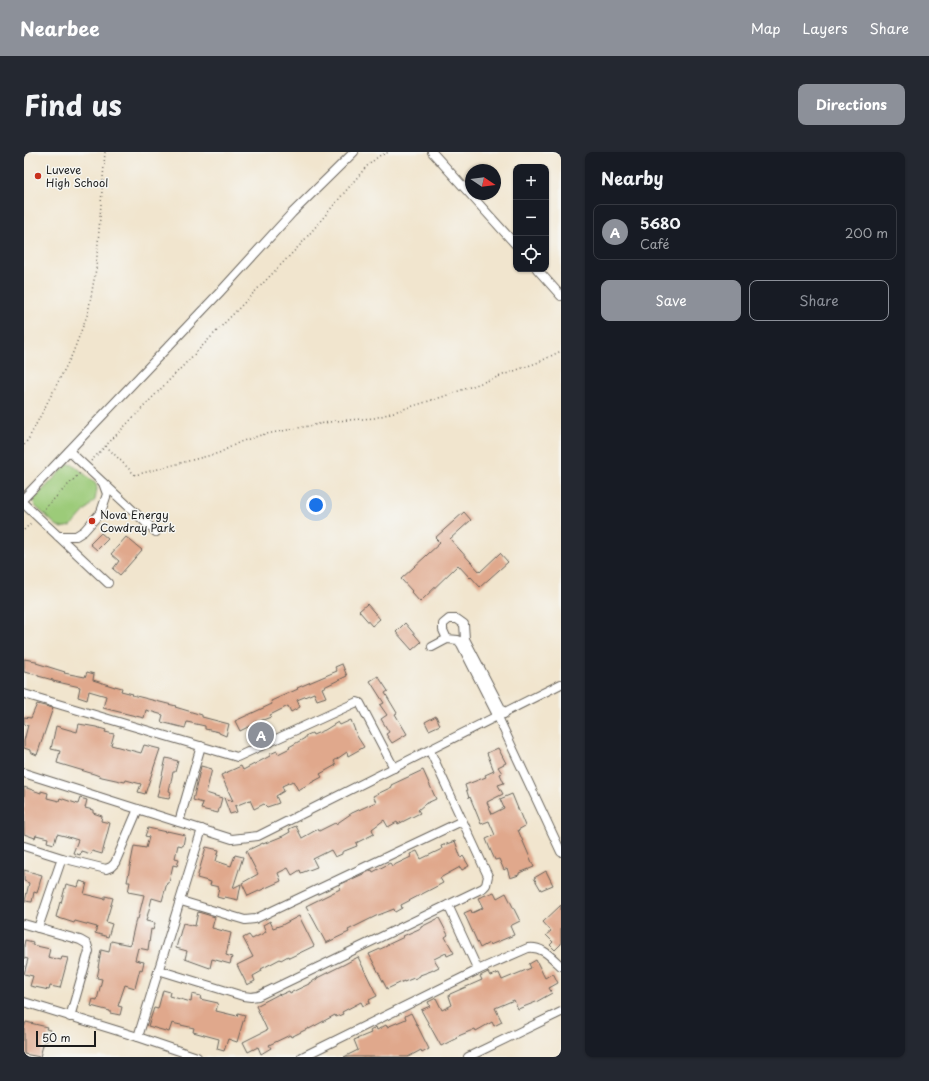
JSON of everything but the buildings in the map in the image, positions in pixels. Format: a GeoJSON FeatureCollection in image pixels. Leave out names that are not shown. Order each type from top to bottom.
{"type":"FeatureCollection","features":[{"type":"Feature","properties":{"kind":"street"},"geometry":{"type":"LineString","coordinates":[[24,498],[220,292],[292,213],[354,152]]}},
{"type":"Feature","properties":{"kind":"street"},"geometry":{"type":"LineString","coordinates":[[432,152],[513,242]]}},
{"type":"Feature","properties":{"kind":"street"},"geometry":{"type":"LineString","coordinates":[[540,272],[561,296]]}},
{"type":"Feature","properties":{"kind":"street"},"geometry":{"type":"LineString","coordinates":[[69,450],[156,532]]}},
{"type":"Feature","properties":{"kind":"street"},"geometry":{"type":"LineString","coordinates":[[58,536],[76,536],[84,531],[101,512],[107,494],[103,482]]}},
{"type":"Feature","properties":{"kind":"street"},"geometry":{"type":"LineString","coordinates":[[24,504],[108,583]]}},
{"type":"Feature","properties":{"kind":"street"},"geometry":{"type":"LineString","coordinates":[[447,639],[443,630],[443,624],[449,619],[457,619],[464,624],[465,639],[501,715],[561,852]]}},
{"type":"Feature","properties":{"kind":"street"},"geometry":{"type":"LineString","coordinates":[[432,647],[447,639],[458,640],[501,715]]}},
{"type":"Feature","properties":{"kind":"street"},"geometry":{"type":"LineString","coordinates":[[24,773],[232,839],[258,836],[561,684]]}},
{"type":"Feature","properties":{"kind":"street"},"geometry":{"type":"LineString","coordinates":[[24,694],[237,757],[357,702],[362,704],[394,768]]}},
{"type":"Feature","properties":{"kind":"street"},"geometry":{"type":"LineString","coordinates":[[179,822],[201,746]]}},
{"type":"Feature","properties":{"kind":"street"},"geometry":{"type":"LineString","coordinates":[[158,970],[251,998],[483,888],[488,881],[488,876],[430,751]]}},
{"type":"Feature","properties":{"kind":"street"},"geometry":{"type":"LineString","coordinates":[[24,846],[106,870],[115,863],[138,809]]}},
{"type":"Feature","properties":{"kind":"street"},"geometry":{"type":"LineString","coordinates":[[180,901],[245,920],[255,919],[462,821]]}},
{"type":"Feature","properties":{"kind":"street"},"geometry":{"type":"LineString","coordinates":[[138,1037],[202,829]]}},
{"type":"Feature","properties":{"kind":"street"},"geometry":{"type":"LineString","coordinates":[[38,928],[62,858]]}},
{"type":"Feature","properties":{"kind":"street"},"geometry":{"type":"LineString","coordinates":[[448,905],[478,970]]}},
{"type":"Feature","properties":{"kind":"street"},"geometry":{"type":"LineString","coordinates":[[24,924],[80,940],[87,944],[89,951],[70,1017]]}},
{"type":"Feature","properties":{"kind":"street"},"geometry":{"type":"LineString","coordinates":[[307,1056],[478,970],[528,948],[535,947],[542,949],[561,966]]}},
{"type":"Feature","properties":{"kind":"street"},"geometry":{"type":"LineString","coordinates":[[24,1002],[197,1057]]}},
{"type":"Feature","properties":{"kind":"street"},"geometry":{"type":"LineString","coordinates":[[468,1057],[561,1012]]}},
{"type":"Feature","properties":{"kind":"path"},"geometry":{"type":"LineString","coordinates":[[24,445],[72,355],[88,313],[96,268],[105,152]]}},
{"type":"Feature","properties":{"kind":"path"},"geometry":{"type":"LineString","coordinates":[[24,530],[301,244],[366,167],[379,156],[389,152]]}},
{"type":"Feature","properties":{"kind":"path"},"geometry":{"type":"LineString","coordinates":[[106,446],[135,475],[219,453],[240,442],[261,435],[335,421],[375,418],[445,396],[539,362],[561,351]]}},
{"type":"Feature","properties":{"kind":"green space"},"geometry":{"type":"Polygon","coordinates":[[[68,464],[74,465],[96,484],[97,489],[95,500],[71,526],[61,528],[35,506],[33,500],[68,464]]]}},
{"type":"Feature","properties":{"kind":"place","name":"Luveve High School"},"geometry":{"type":"Point","coordinates":[38,176]}},
{"type":"Feature","properties":{"kind":"place","name":"Nova Energy Cowdray Park"},"geometry":{"type":"Point","coordinates":[92,521]}},
{"type":"Feature","properties":{"kind":"place","name":"5680"},"geometry":{"type":"Point","coordinates":[261,735]}}]}
